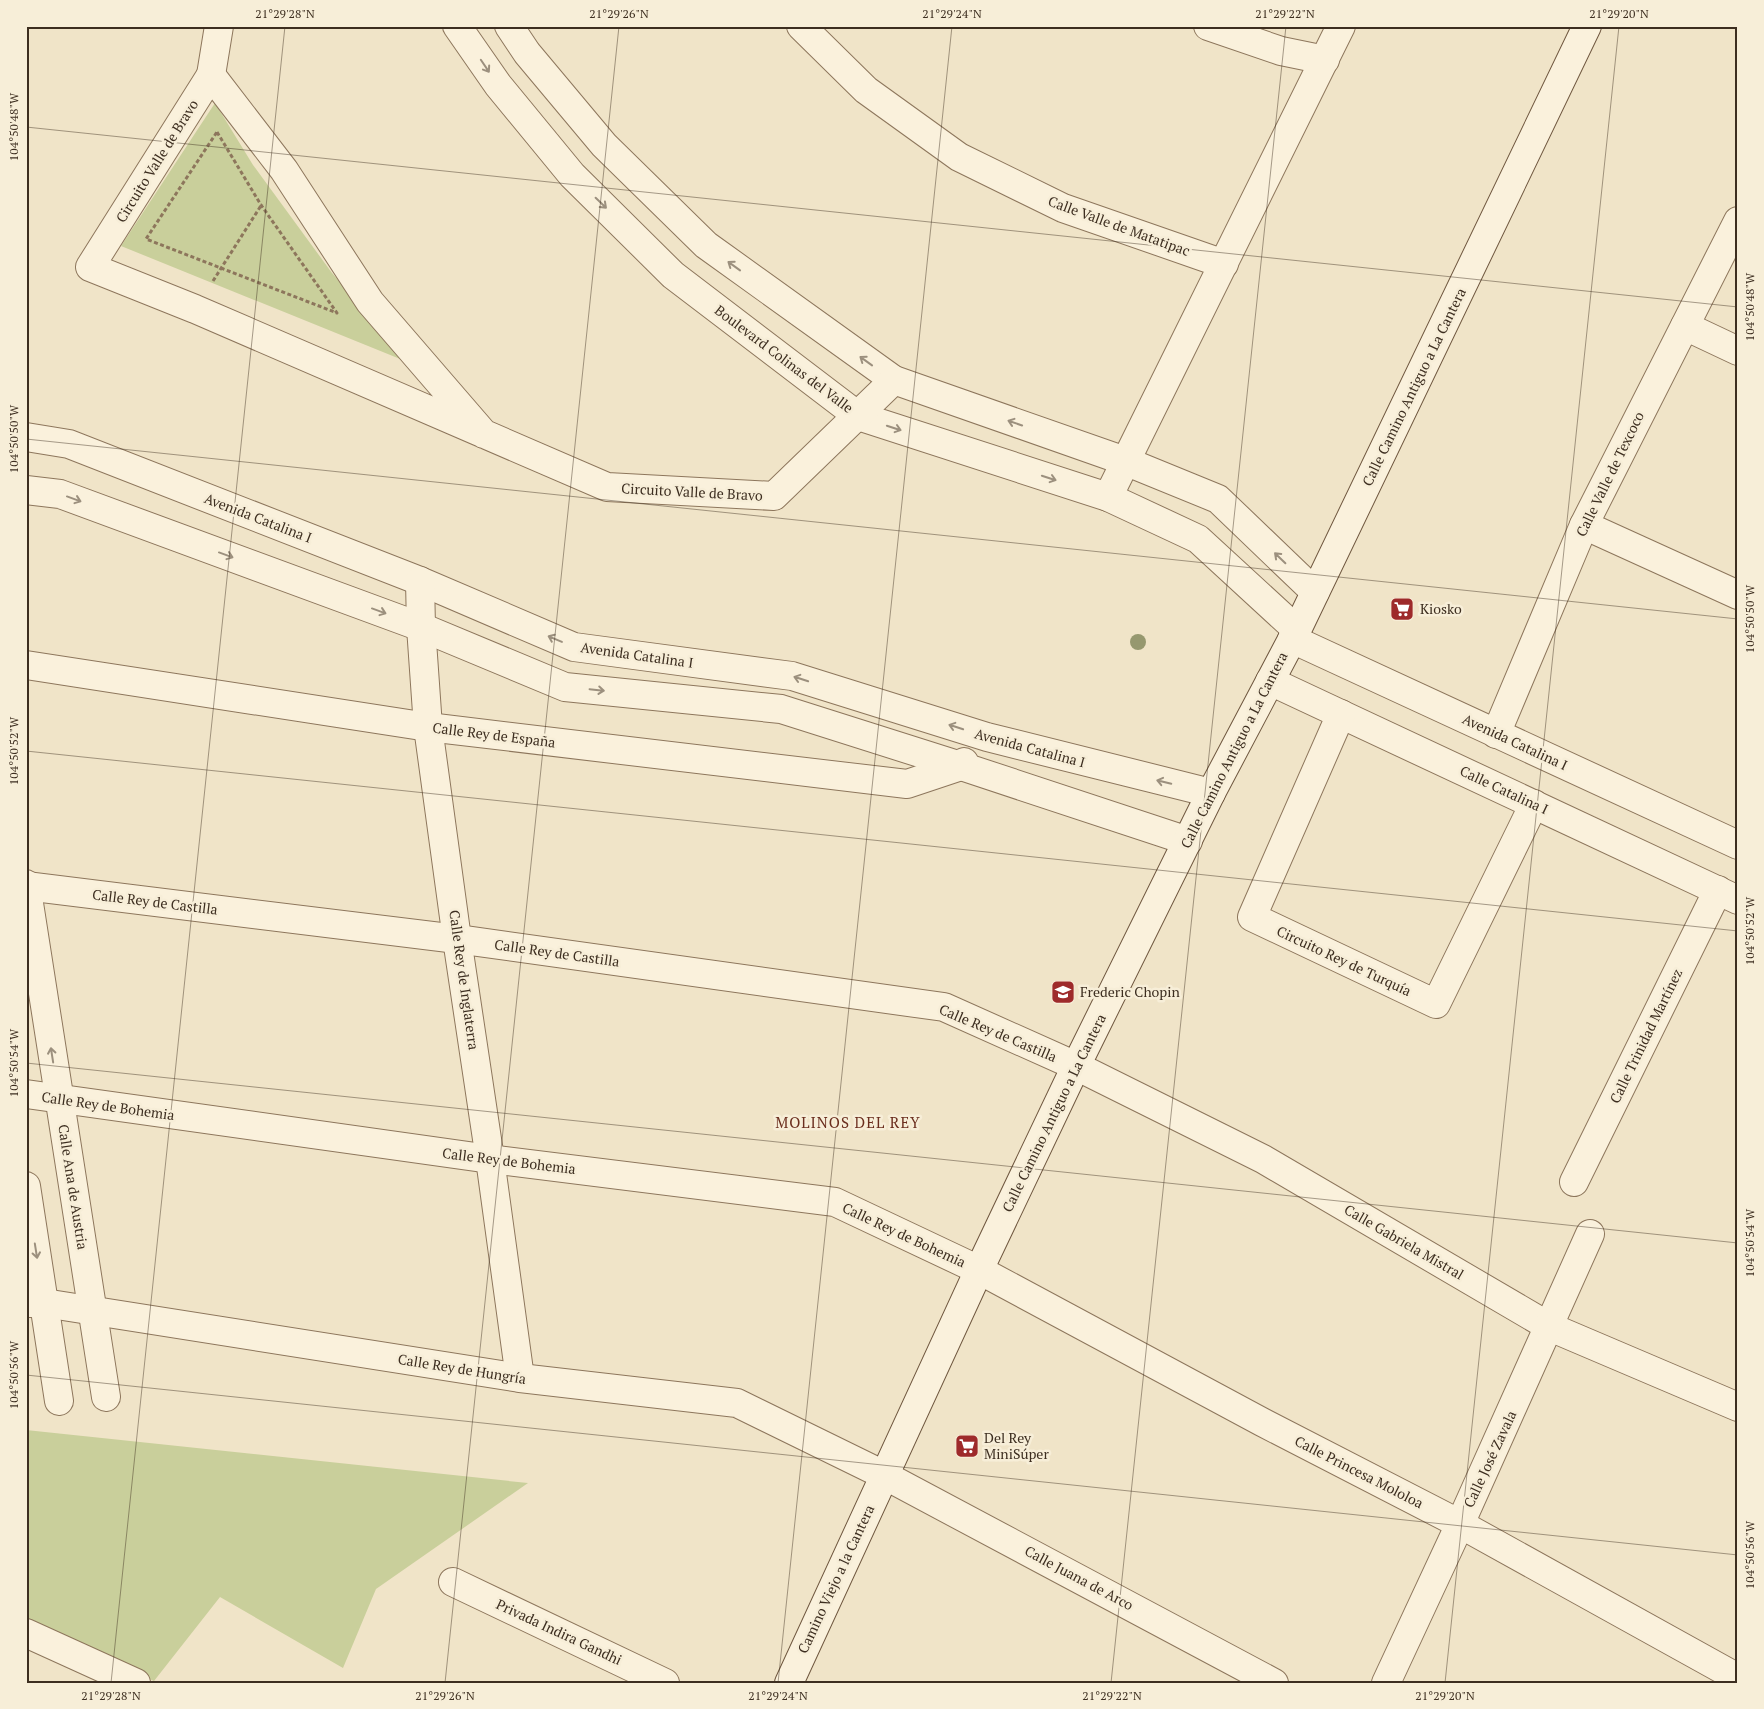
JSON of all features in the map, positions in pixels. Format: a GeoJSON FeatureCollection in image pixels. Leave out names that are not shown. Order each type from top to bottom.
{"type":"FeatureCollection","features":[{"type":"Feature","properties":{"kind":"street"},"geometry":{"type":"LineString","coordinates":[[211,75],[219,26]]}},
{"type":"Feature","properties":{"kind":"street","name":"Boulevard Colinas del Valle"},"geometry":{"type":"LineString","coordinates":[[457,26],[498,85],[572,175],[673,275],[858,416],[1108,497],[1198,539],[1294,634]]}},
{"type":"Feature","properties":{"kind":"street"},"geometry":{"type":"LineString","coordinates":[[509,26],[527,53],[604,145],[706,245],[894,380],[1126,461],[1218,499],[1315,592]]}},
{"type":"Feature","properties":{"kind":"street","name":"Calle Valle de Matatipac"},"geometry":{"type":"LineString","coordinates":[[801,26],[866,90],[959,157],[1063,208],[1224,264]]}},
{"type":"Feature","properties":{"kind":"street"},"geometry":{"type":"LineString","coordinates":[[1208,26],[1281,51],[1325,60]]}},
{"type":"Feature","properties":{"kind":"street"},"geometry":{"type":"LineString","coordinates":[[1108,497],[1341,26]]}},
{"type":"Feature","properties":{"kind":"street","name":"Calle Camino Antiguo a La Cantera"},"geometry":{"type":"LineString","coordinates":[[884,1475],[1076,1066],[1211,793],[1315,592],[1587,26]]}},
{"type":"Feature","properties":{"kind":"street","name":"Circuito Valle de Bravo"},"geometry":{"type":"LineString","coordinates":[[484,434],[370,302],[284,170],[211,75],[90,267],[195,309],[484,434],[607,487],[774,496],[894,380]]}},
{"type":"Feature","properties":{"kind":"street"},"geometry":{"type":"LineString","coordinates":[[572,175],[604,145]]}},
{"type":"Feature","properties":{"kind":"street","name":"Calle Valle de Texcoco"},"geometry":{"type":"LineString","coordinates":[[1496,734],[1584,525],[1738,221]]}},
{"type":"Feature","properties":{"kind":"street"},"geometry":{"type":"LineString","coordinates":[[1685,326],[1738,351]]}},
{"type":"Feature","properties":{"kind":"street","name":"Avenida Catalina I"},"geometry":{"type":"LineString","coordinates":[[26,437],[69,444],[420,581],[574,647],[792,676],[987,737],[1211,793]]}},
{"type":"Feature","properties":{"kind":"street"},"geometry":{"type":"LineString","coordinates":[[26,490],[60,494],[421,627],[565,687],[781,709],[1188,841]]}},
{"type":"Feature","properties":{"kind":"street"},"geometry":{"type":"LineString","coordinates":[[1584,525],[1738,595]]}},
{"type":"Feature","properties":{"kind":"street","name":"Calle Rey de Inglaterra"},"geometry":{"type":"LineString","coordinates":[[420,581],[421,627],[428,727],[520,1378]]}},
{"type":"Feature","properties":{"kind":"street","name":"Avenida Catalina I"},"geometry":{"type":"LineString","coordinates":[[1294,634],[1496,734],[1738,845]]}},
{"type":"Feature","properties":{"kind":"street","name":"Calle Rey de España"},"geometry":{"type":"LineString","coordinates":[[26,665],[428,727],[907,784],[961,766]]}},
{"type":"Feature","properties":{"kind":"street","name":"Calle Catalina I"},"geometry":{"type":"LineString","coordinates":[[1270,681],[1728,895]]}},
{"type":"Feature","properties":{"kind":"street","name":"Circuito Rey de Turquía"},"geometry":{"type":"LineString","coordinates":[[1341,714],[1252,917],[1436,1004],[1534,804]]}},
{"type":"Feature","properties":{"kind":"street"},"geometry":{"type":"LineString","coordinates":[[961,766],[987,737]]}},
{"type":"Feature","properties":{"kind":"street","name":"Calle Rey de Castilla"},"geometry":{"type":"LineString","coordinates":[[26,885],[457,939],[944,1007],[1076,1066]]}},
{"type":"Feature","properties":{"kind":"street","name":"Calle Ana de Austria"},"geometry":{"type":"LineString","coordinates":[[26,885],[106,1397]]}},
{"type":"Feature","properties":{"kind":"street","name":"Calle Trinidad Martínez"},"geometry":{"type":"LineString","coordinates":[[1574,1182],[1728,895]]}},
{"type":"Feature","properties":{"kind":"street","name":"Calle Gabriela Mistral"},"geometry":{"type":"LineString","coordinates":[[1076,1066],[1263,1159],[1550,1327],[1738,1407]]}},
{"type":"Feature","properties":{"kind":"street","name":"Calle Rey de Bohemia"},"geometry":{"type":"LineString","coordinates":[[26,1094],[490,1158],[835,1202],[979,1270]]}},
{"type":"Feature","properties":{"kind":"street"},"geometry":{"type":"LineString","coordinates":[[26,1186],[35,1303],[59,1401]]}},
{"type":"Feature","properties":{"kind":"street","name":"Calle José Zavala"},"geometry":{"type":"LineString","coordinates":[[1386,1683],[1550,1327],[1590,1234]]}},
{"type":"Feature","properties":{"kind":"street","name":"Calle Princesa Mololoa"},"geometry":{"type":"LineString","coordinates":[[979,1270],[1262,1422],[1460,1524],[1738,1678]]}},
{"type":"Feature","properties":{"kind":"street","name":"Calle Rey de Hungría"},"geometry":{"type":"LineString","coordinates":[[35,1303],[520,1378],[737,1404],[884,1475]]}},
{"type":"Feature","properties":{"kind":"street","name":"Camino Viejo a la Cantera"},"geometry":{"type":"LineString","coordinates":[[789,1683],[884,1475]]}},
{"type":"Feature","properties":{"kind":"street","name":"Calle Juana de Arco"},"geometry":{"type":"LineString","coordinates":[[884,1475],[1274,1683]]}},
{"type":"Feature","properties":{"kind":"street","name":"Privada Indira Gandhi"},"geometry":{"type":"LineString","coordinates":[[453,1582],[665,1683]]}},
{"type":"Feature","properties":{"kind":"street"},"geometry":{"type":"LineString","coordinates":[[26,1633],[136,1683]]}},
{"type":"Feature","properties":{"kind":"path"},"geometry":{"type":"LineString","coordinates":[[217,132],[261,205],[337,313],[221,268],[146,239],[217,132]]}},
{"type":"Feature","properties":{"kind":"path"},"geometry":{"type":"LineString","coordinates":[[195,309],[284,170]]}},
{"type":"Feature","properties":{"kind":"green space"},"geometry":{"type":"Polygon","coordinates":[[[215,103],[253,165],[332,273],[410,363],[121,246],[215,103]]]}},
{"type":"Feature","properties":{"kind":"green space"},"geometry":{"type":"Polygon","coordinates":[[[26,1430],[528,1483],[376,1589],[343,1668],[220,1597],[154,1681],[26,1623],[26,1430]]]}},
{"type":"Feature","properties":{"kind":"place","name":"Kiosko"},"geometry":{"type":"Point","coordinates":[1402,609]}},
{"type":"Feature","properties":{"kind":"place","name":"Frederic Chopin"},"geometry":{"type":"Point","coordinates":[1063,992]}},
{"type":"Feature","properties":{"kind":"place","name":"Del Rey MiniSúper"},"geometry":{"type":"Point","coordinates":[967,1446]}},
{"type":"Feature","properties":{"kind":"district","name":"MOLINOS DEL REY"},"geometry":{"type":"Point","coordinates":[848,1123]}}]}
